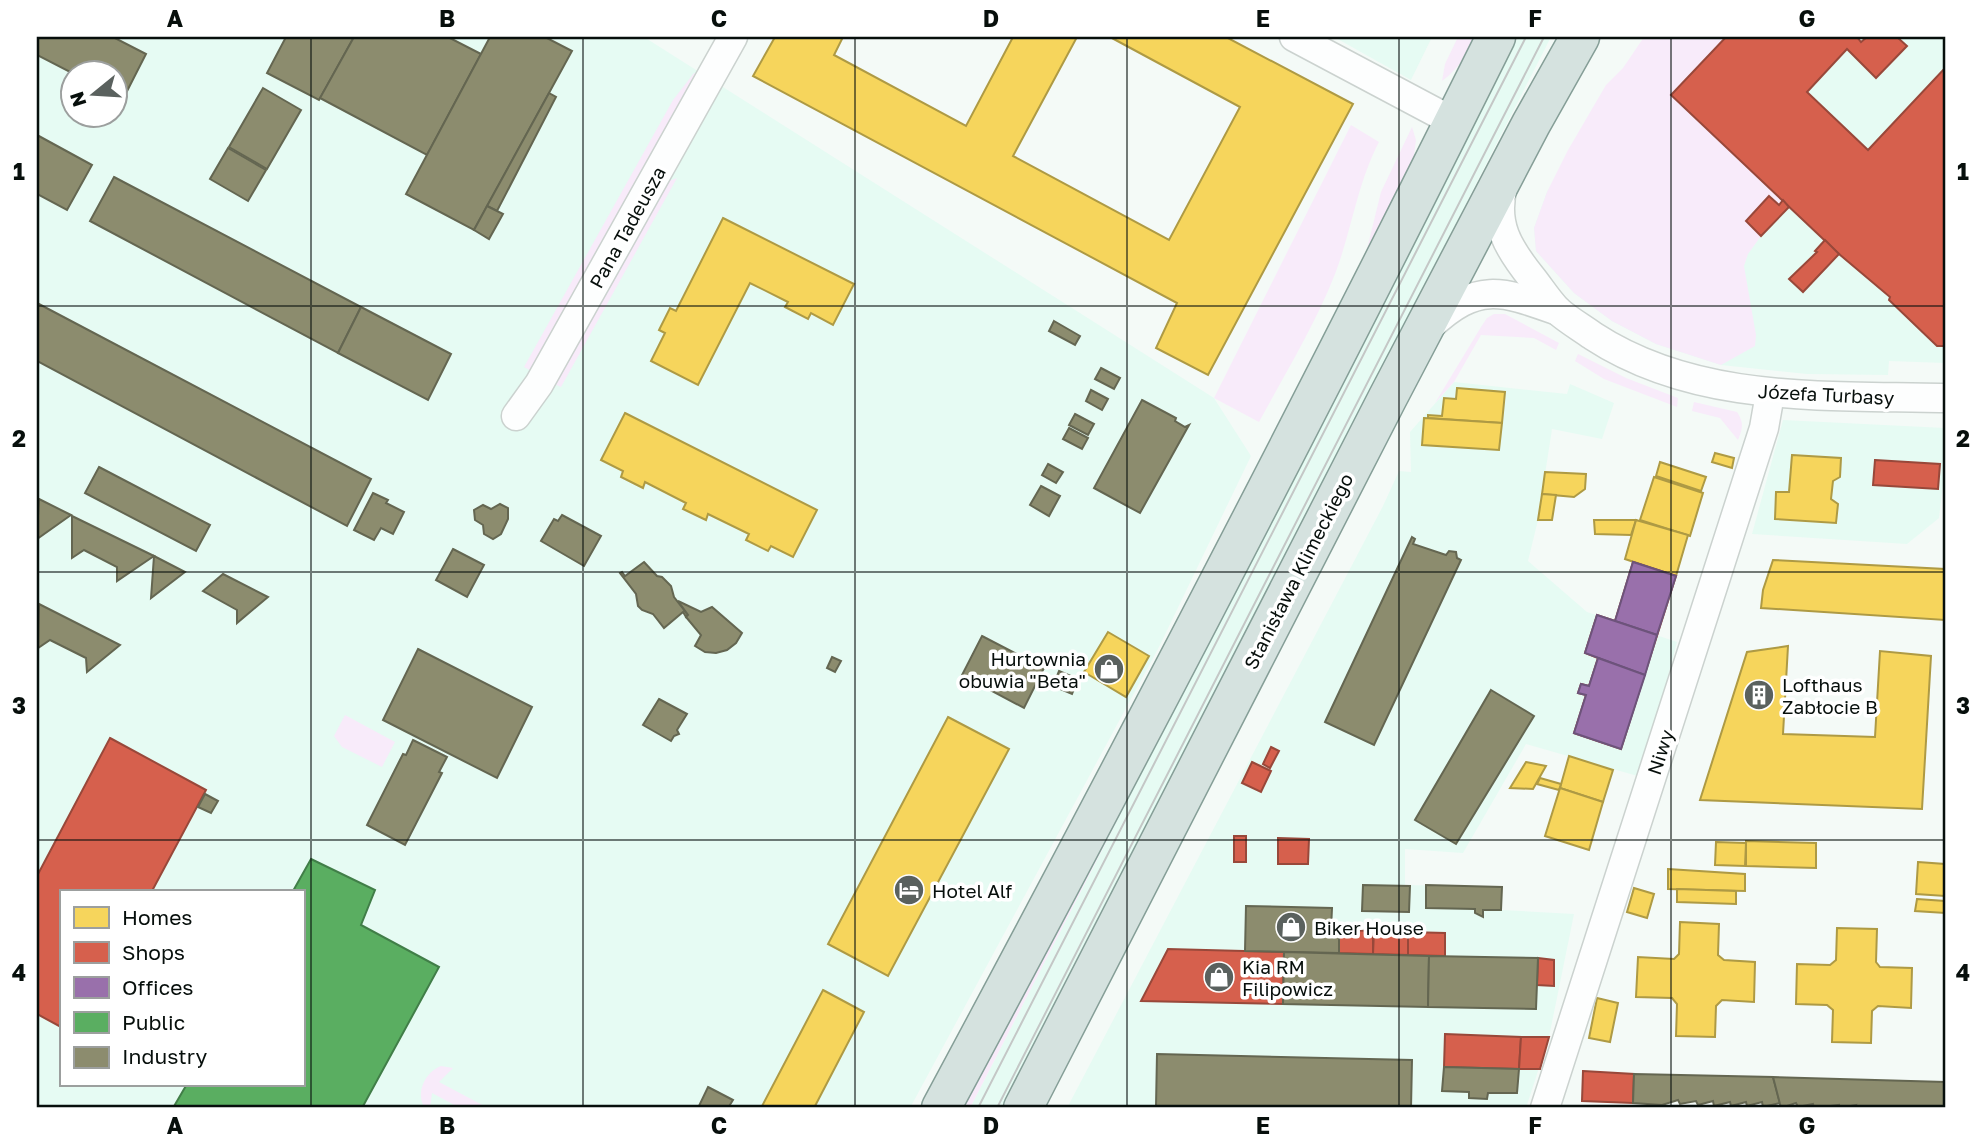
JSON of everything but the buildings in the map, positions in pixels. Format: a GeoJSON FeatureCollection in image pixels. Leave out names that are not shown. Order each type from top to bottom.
{"type":"FeatureCollection","features":[{"type":"Feature","properties":{"kind":"main road"},"geometry":{"type":"LineString","coordinates":[[941,1108],[1222,579],[1496,37]]}},
{"type":"Feature","properties":{"kind":"main road","name":"Stanisława Klimeckiego"},"geometry":{"type":"LineString","coordinates":[[1023,1108],[1304,559],[1531,124],[1580,37]]}},
{"type":"Feature","properties":{"kind":"street","name":"Pana Tadeusza"},"geometry":{"type":"LineString","coordinates":[[516,415],[539,384],[733,37]]}},
{"type":"Feature","properties":{"kind":"street"},"geometry":{"type":"LineString","coordinates":[[1294,37],[1454,122]]}},
{"type":"Feature","properties":{"kind":"street","name":"Józefa Turbasy"},"geometry":{"type":"LineString","coordinates":[[1506,176],[1500,198],[1499,219],[1503,235],[1525,269],[1558,311]]}},
{"type":"Feature","properties":{"kind":"street","name":"Józefa Turbasy"},"geometry":{"type":"LineString","coordinates":[[1424,331],[1447,310],[1468,298],[1489,293],[1510,294],[1558,311],[1609,346],[1657,368],[1712,384],[1770,394],[1945,398]]}},
{"type":"Feature","properties":{"kind":"street","name":"Niwy"},"geometry":{"type":"LineString","coordinates":[[1545,1108],[1764,428],[1770,394]]}},
{"type":"Feature","properties":{"kind":"shaded area"},"geometry":{"type":"Polygon","coordinates":[[[37,37],[644,37],[1214,398],[1251,456],[1159,647],[910,1108],[37,1108],[37,37]]]}},
{"type":"Feature","properties":{"kind":"shaded area"},"geometry":{"type":"Polygon","coordinates":[[[1334,37],[1432,37],[1411,80],[1334,37]]]}},
{"type":"Feature","properties":{"kind":"shaded area"},"geometry":{"type":"Polygon","coordinates":[[[1458,37],[1476,37],[1462,61],[1442,81],[1445,64],[1458,37]]]}},
{"type":"Feature","properties":{"kind":"shaded area"},"geometry":{"type":"Polygon","coordinates":[[[1514,37],[1518,37],[970,1108],[959,1108],[1514,37]]]}},
{"type":"Feature","properties":{"kind":"shaded area"},"geometry":{"type":"Polygon","coordinates":[[[1518,37],[1551,37],[1004,1108],[970,1108],[1518,37]]]}},
{"type":"Feature","properties":{"kind":"shaded area"},"geometry":{"type":"Polygon","coordinates":[[[1644,37],[1726,37],[1671,95],[1783,200],[1779,205],[1769,196],[1746,221],[1761,236],[1748,254],[1744,266],[1756,335],[1755,346],[1721,365],[1656,344],[1612,321],[1574,293],[1536,251],[1534,228],[1547,192],[1568,150],[1606,85],[1623,68],[1644,37]]]}},
{"type":"Feature","properties":{"kind":"shaded area"},"geometry":{"type":"Polygon","coordinates":[[[1648,37],[1945,37],[1945,363],[1889,361],[1888,375],[1807,374],[1721,365],[1656,344],[1612,321],[1574,293],[1536,251],[1534,228],[1547,192],[1648,37]]]}},
{"type":"Feature","properties":{"kind":"shaded area"},"geometry":{"type":"Polygon","coordinates":[[[694,73],[698,75],[533,372],[524,367],[673,100],[694,73]]]}},
{"type":"Feature","properties":{"kind":"shaded area"},"geometry":{"type":"Polygon","coordinates":[[[1351,125],[1379,142],[1365,174],[1341,257],[1327,293],[1259,422],[1214,398],[1351,125]]]}},
{"type":"Feature","properties":{"kind":"shaded area"},"geometry":{"type":"Polygon","coordinates":[[[1412,127],[1416,140],[1413,163],[1365,257],[1381,192],[1412,127]]]}},
{"type":"Feature","properties":{"kind":"shaded area"},"geometry":{"type":"Polygon","coordinates":[[[677,178],[561,387],[552,383],[666,182],[677,178]]]}},
{"type":"Feature","properties":{"kind":"shaded area"},"geometry":{"type":"Polygon","coordinates":[[[1494,314],[1505,314],[1559,343],[1556,350],[1534,338],[1481,335],[1454,382],[1435,403],[1481,327],[1487,318],[1494,314]]]}},
{"type":"Feature","properties":{"kind":"shaded area"},"geometry":{"type":"Polygon","coordinates":[[[1578,354],[1626,378],[1678,398],[1677,407],[1604,379],[1575,361],[1578,354]]]}},
{"type":"Feature","properties":{"kind":"shaded area"},"geometry":{"type":"Polygon","coordinates":[[[1454,382],[1567,394],[1570,384],[1614,403],[1602,439],[1552,429],[1538,520],[1528,561],[1587,612],[1677,642],[1641,777],[1526,744],[1463,853],[1405,849],[1405,885],[1502,887],[1502,910],[1574,914],[1549,1037],[1526,1108],[1067,1108],[1399,471],[1411,472],[1410,432],[1454,382]]]}},
{"type":"Feature","properties":{"kind":"shaded area"},"geometry":{"type":"Polygon","coordinates":[[[1694,402],[1737,412],[1742,426],[1738,440],[1720,418],[1692,411],[1694,402]]]}},
{"type":"Feature","properties":{"kind":"shaded area"},"geometry":{"type":"Polygon","coordinates":[[[1783,420],[1945,428],[1945,467],[1939,518],[1907,544],[1752,534],[1783,420]]]}},
{"type":"Feature","properties":{"kind":"shaded area"},"geometry":{"type":"Polygon","coordinates":[[[345,715],[395,742],[382,767],[342,747],[334,736],[345,715]]]}},
{"type":"Feature","properties":{"kind":"shaded area"},"geometry":{"type":"Polygon","coordinates":[[[441,1066],[453,1068],[439,1082],[488,1108],[460,1108],[432,1093],[430,1108],[425,1108],[421,1096],[423,1084],[430,1073],[441,1066]]]}},
{"type":"Feature","properties":{"kind":"tram line"},"geometry":{"type":"LineString","coordinates":[[978,1108],[1526,37]]}},
{"type":"Feature","properties":{"kind":"tram line"},"geometry":{"type":"LineString","coordinates":[[997,1108],[1544,37]]}},
{"type":"Feature","properties":{"kind":"place","name":"Hurtownia obuwia \"Beta\""},"geometry":{"type":"Point","coordinates":[1109,669]}},
{"type":"Feature","properties":{"kind":"place","name":"Lofthaus Zabłocie B"},"geometry":{"type":"Point","coordinates":[1759,695]}},
{"type":"Feature","properties":{"kind":"place","name":"Hotel Alf"},"geometry":{"type":"Point","coordinates":[909,890]}},
{"type":"Feature","properties":{"kind":"place","name":"Biker House"},"geometry":{"type":"Point","coordinates":[1291,927]}},
{"type":"Feature","properties":{"kind":"place","name":"Kia RM Filipowicz"},"geometry":{"type":"Point","coordinates":[1219,977]}}]}
